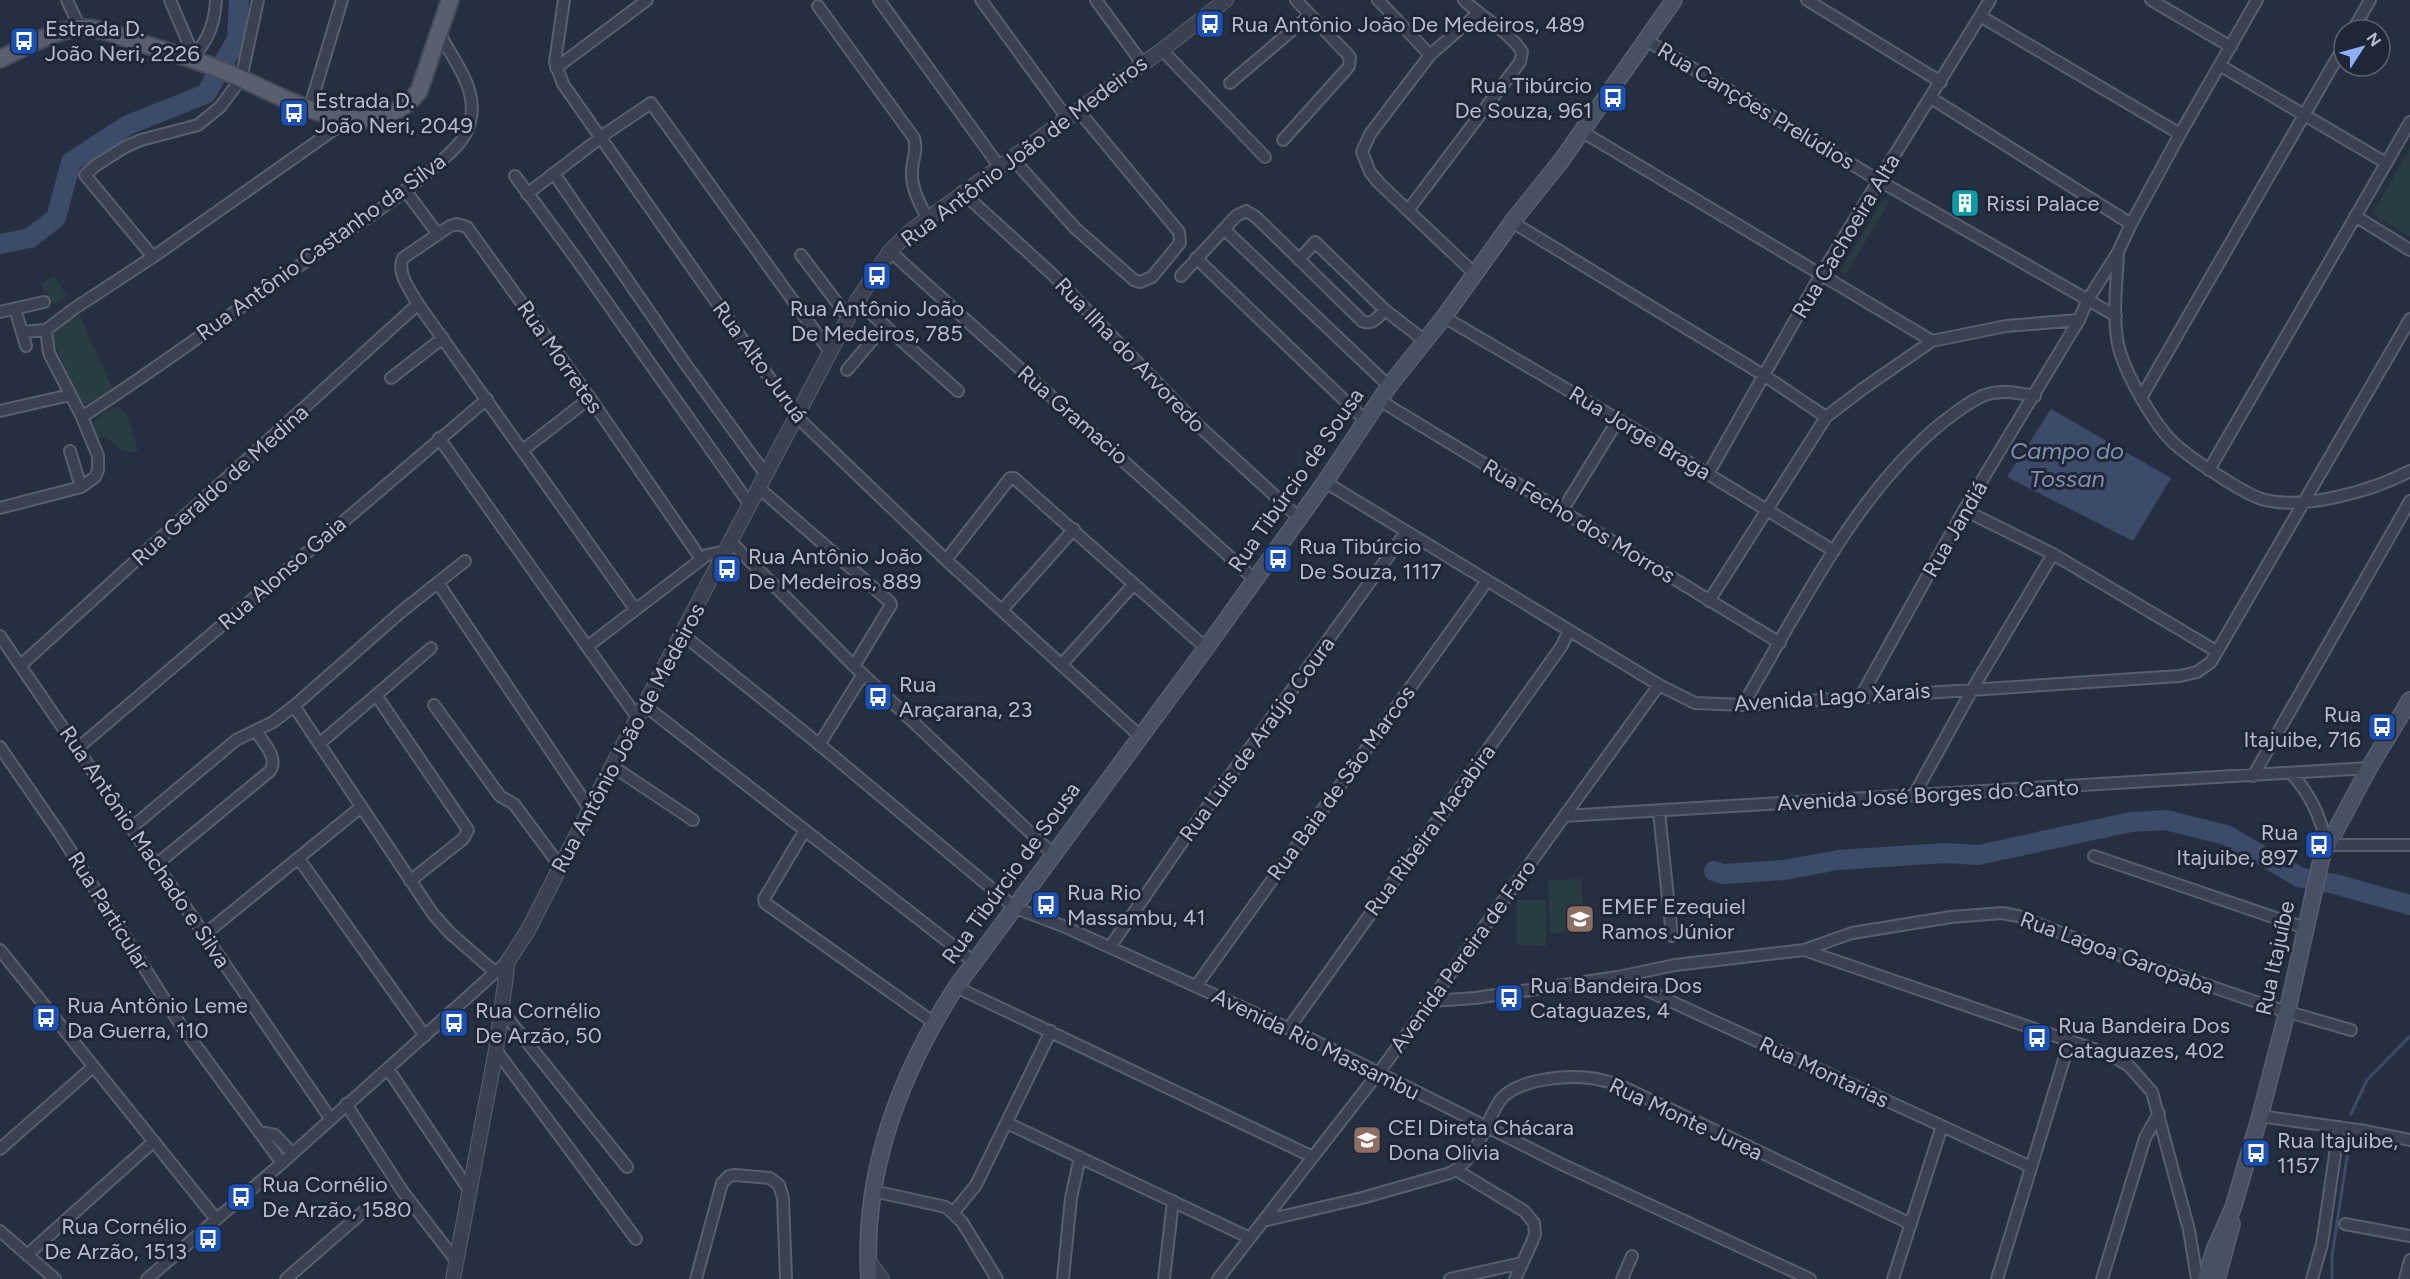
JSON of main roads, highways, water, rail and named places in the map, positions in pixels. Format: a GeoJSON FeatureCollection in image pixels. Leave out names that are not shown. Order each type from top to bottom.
{"type":"FeatureCollection","features":[{"type":"Feature","properties":{"kind":"main road"},"geometry":{"type":"LineString","coordinates":[[0,59],[45,39],[80,28],[109,33],[198,60],[309,110],[349,119],[372,119],[388,115],[411,102],[419,91],[440,35],[450,0]]}},
{"type":"Feature","properties":{"kind":"main road","name":"Rua Tibúrcio de Sousa"},"geometry":{"type":"LineString","coordinates":[[869,1279],[868,1260],[873,1191],[883,1141],[912,1063],[933,1022],[974,962],[1255,580],[1325,482],[1389,386],[1476,274],[1674,0]]}},
{"type":"Feature","properties":{"kind":"main road","name":"Rua Itajuíbe"},"geometry":{"type":"LineString","coordinates":[[2207,1277],[2231,1231],[2233,1208],[2287,1012],[2319,865],[2327,845],[2369,768],[2410,700]]}},
{"type":"Feature","properties":{"kind":"water","name":"Campo do Tossan"},"geometry":{"type":"Polygon","coordinates":[[[2051,409],[2171,478],[2133,541],[2007,477],[2051,409]]]}},
{"type":"Feature","properties":{"kind":"waterway"},"geometry":{"type":"LineString","coordinates":[[0,244],[30,238],[56,218],[71,162],[128,125],[206,94],[237,39],[239,0]]}},
{"type":"Feature","properties":{"kind":"waterway"},"geometry":{"type":"LineString","coordinates":[[1714,871],[1723,874],[1785,870],[1838,860],[1945,853],[1978,855],[2131,822],[2166,820],[2226,835],[2301,878],[2335,884],[2410,905]]}},
{"type":"Feature","properties":{"kind":"waterway"},"geometry":{"type":"LineString","coordinates":[[2351,1114],[2367,1080],[2410,1036]]}},
{"type":"Feature","properties":{"kind":"waterway"},"geometry":{"type":"LineString","coordinates":[[2332,1279],[2332,1256],[2350,1137]]}},
{"type":"Feature","properties":{"kind":"place","name":"Rua Antônio João De Medeiros, 489"},"geometry":{"type":"Point","coordinates":[1210,24]}},
{"type":"Feature","properties":{"kind":"place","name":"Estrada D. João Neri, 2226"},"geometry":{"type":"Point","coordinates":[24,41]}},
{"type":"Feature","properties":{"kind":"place","name":"Rua Tibúrcio De Souza, 961"},"geometry":{"type":"Point","coordinates":[1613,98]}},
{"type":"Feature","properties":{"kind":"place","name":"Estrada D. João Neri, 2049"},"geometry":{"type":"Point","coordinates":[294,113]}},
{"type":"Feature","properties":{"kind":"place","name":"Rissi Palace"},"geometry":{"type":"Point","coordinates":[1965,203]}},
{"type":"Feature","properties":{"kind":"place","name":"Rua Antônio João De Medeiros, 785"},"geometry":{"type":"Point","coordinates":[877,276]}},
{"type":"Feature","properties":{"kind":"place","name":"Rua Tibúrcio De Souza, 1117"},"geometry":{"type":"Point","coordinates":[1278,559]}},
{"type":"Feature","properties":{"kind":"place","name":"Rua Antônio João De Medeiros, 889"},"geometry":{"type":"Point","coordinates":[727,569]}},
{"type":"Feature","properties":{"kind":"place","name":"Rua Araçarana, 23"},"geometry":{"type":"Point","coordinates":[878,697]}},
{"type":"Feature","properties":{"kind":"place","name":"Rua Itajuibe, 716"},"geometry":{"type":"Point","coordinates":[2382,727]}},
{"type":"Feature","properties":{"kind":"place","name":"Rua Itajuibe, 897"},"geometry":{"type":"Point","coordinates":[2319,845]}},
{"type":"Feature","properties":{"kind":"place","name":"Rua Rio Massambu, 41"},"geometry":{"type":"Point","coordinates":[1046,905]}},
{"type":"Feature","properties":{"kind":"place","name":"EMEF Ezequiel Ramos Júnior"},"geometry":{"type":"Point","coordinates":[1580,919]}},
{"type":"Feature","properties":{"kind":"place","name":"Rua Bandeira Dos Cataguazes, 4"},"geometry":{"type":"Point","coordinates":[1509,998]}},
{"type":"Feature","properties":{"kind":"place","name":"Rua Antônio Leme Da Guerra, 110"},"geometry":{"type":"Point","coordinates":[46,1018]}},
{"type":"Feature","properties":{"kind":"place","name":"Rua Cornélio De Arzão, 50"},"geometry":{"type":"Point","coordinates":[454,1023]}},
{"type":"Feature","properties":{"kind":"place","name":"Rua Bandeira Dos Cataguazes, 402"},"geometry":{"type":"Point","coordinates":[2037,1038]}},
{"type":"Feature","properties":{"kind":"place","name":"CEI Direta Chácara Dona Olivia"},"geometry":{"type":"Point","coordinates":[1367,1140]}},
{"type":"Feature","properties":{"kind":"place","name":"Rua Itajuibe, 1157"},"geometry":{"type":"Point","coordinates":[2256,1153]}},
{"type":"Feature","properties":{"kind":"place","name":"Rua Cornélio De Arzão, 1580"},"geometry":{"type":"Point","coordinates":[241,1197]}},
{"type":"Feature","properties":{"kind":"place","name":"Rua Cornélio De Arzão, 1513"},"geometry":{"type":"Point","coordinates":[208,1239]}}]}
